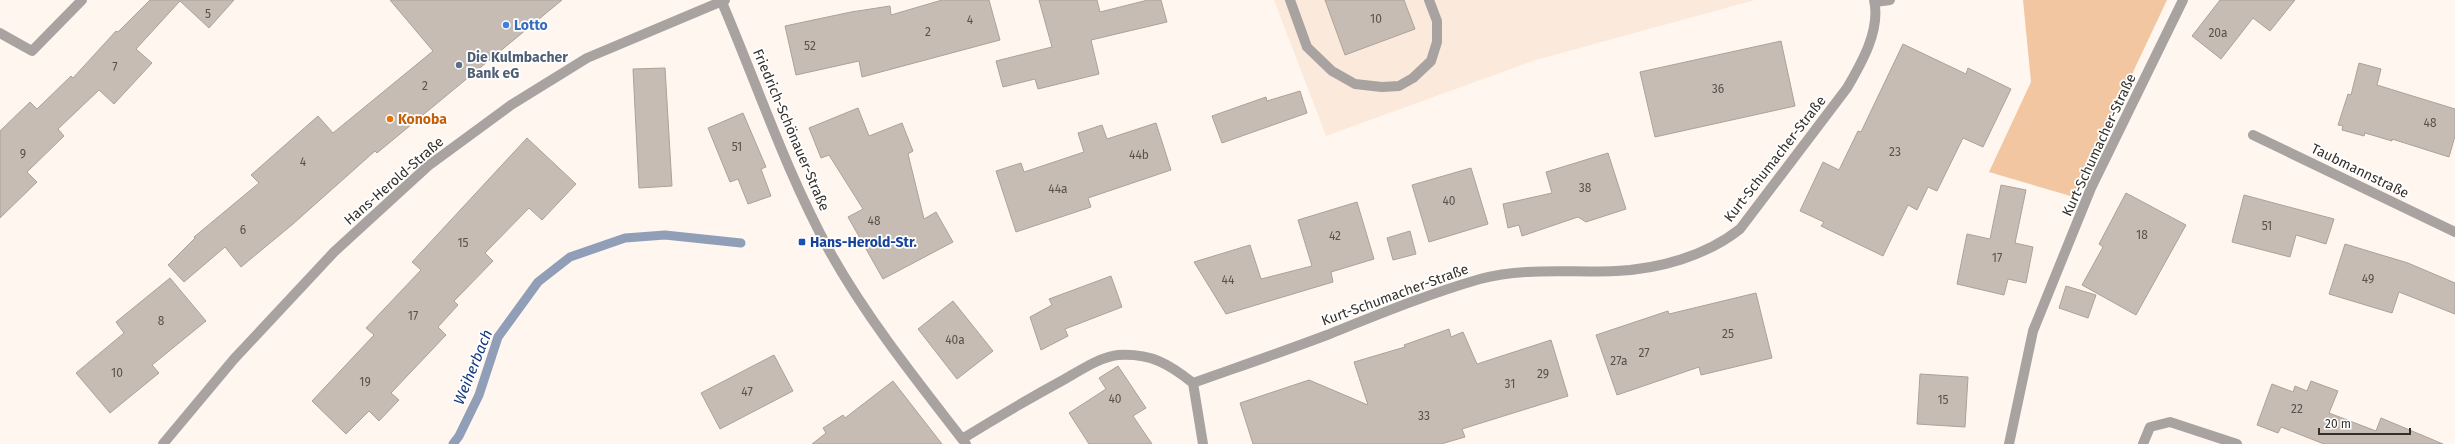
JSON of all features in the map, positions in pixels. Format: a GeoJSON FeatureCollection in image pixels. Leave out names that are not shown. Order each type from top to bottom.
{"type":"FeatureCollection","features":[{"type":"Feature","properties":{"kind":"street"},"geometry":{"type":"LineString","coordinates":[[0,33],[32,51],[82,0]]}},
{"type":"Feature","properties":{"kind":"street","name":"Friedrich-Schönauer-Straße"},"geometry":{"type":"LineString","coordinates":[[722,0],[796,184],[831,252],[906,366],[964,442]]}},
{"type":"Feature","properties":{"kind":"street","name":"Hans-Herold-Straße"},"geometry":{"type":"LineString","coordinates":[[163,444],[234,359],[334,252],[428,166],[511,105],[587,58],[722,0]]}},
{"type":"Feature","properties":{"kind":"street"},"geometry":{"type":"LineString","coordinates":[[1290,0],[1307,47],[1332,71],[1355,84],[1382,87],[1399,86],[1413,78],[1431,61],[1436,42],[1437,21],[1429,0]]}},
{"type":"Feature","properties":{"kind":"street","name":"Kurt-Schumacher-Straße"},"geometry":{"type":"LineString","coordinates":[[1193,383],[1423,298],[1482,279],[1552,270],[1616,271],[1659,265],[1698,253],[1722,243],[1740,229],[1847,88],[1861,63],[1874,27],[1875,1],[1890,0]]}},
{"type":"Feature","properties":{"kind":"street","name":"Kurt-Schumacher-Straße"},"geometry":{"type":"LineString","coordinates":[[2009,444],[2033,331],[2068,248],[2091,188],[2183,0]]}},
{"type":"Feature","properties":{"kind":"street","name":"Taubmannstraße"},"geometry":{"type":"LineString","coordinates":[[2253,135],[2455,232]]}},
{"type":"Feature","properties":{"kind":"street"},"geometry":{"type":"LineString","coordinates":[[964,442],[1003,413],[1093,363],[1117,355],[1141,357],[1167,363],[1193,383],[1203,444]]}},
{"type":"Feature","properties":{"kind":"street"},"geometry":{"type":"LineString","coordinates":[[2143,444],[2150,427],[2170,422],[2236,444]]}},
{"type":"Feature","properties":{"kind":"shaded area"},"geometry":{"type":"Polygon","coordinates":[[[1274,0],[1755,0],[1536,60],[1326,136],[1274,0]]]}},
{"type":"Feature","properties":{"kind":"shaded area"},"geometry":{"type":"Polygon","coordinates":[[[2023,0],[2167,0],[2074,197],[1989,172],[2031,82],[2023,0]]]}},
{"type":"Feature","properties":{"kind":"building"},"geometry":{"type":"Polygon","coordinates":[[[150,0],[234,0],[209,28],[180,1],[136,49],[152,63],[114,104],[99,90],[58,129],[64,136],[27,172],[37,182],[0,218],[0,131],[30,102],[37,109],[71,76],[73,78],[116,31],[118,32],[150,0]]]}},
{"type":"Feature","properties":{"kind":"building"},"geometry":{"type":"Polygon","coordinates":[[[390,0],[562,0],[377,153],[375,151],[293,224],[241,267],[225,247],[184,282],[168,265],[195,238],[194,237],[259,183],[251,175],[318,116],[333,133],[433,51],[390,0]]]}},
{"type":"Feature","properties":{"kind":"building"},"geometry":{"type":"Polygon","coordinates":[[[942,0],[989,0],[1000,40],[862,77],[859,61],[796,75],[785,26],[851,12],[890,6],[891,15],[942,0]]]}},
{"type":"Feature","properties":{"kind":"building"},"geometry":{"type":"Polygon","coordinates":[[[1039,0],[1097,0],[1100,12],[1148,0],[1161,0],[1167,22],[1091,40],[1099,74],[1038,89],[1035,79],[1003,87],[996,61],[1052,47],[1039,0]]]}},
{"type":"Feature","properties":{"kind":"building"},"geometry":{"type":"Polygon","coordinates":[[[1325,0],[1404,0],[1415,29],[1345,55],[1325,0]]]}},
{"type":"Feature","properties":{"kind":"building"},"geometry":{"type":"Polygon","coordinates":[[[2220,0],[2295,0],[2270,31],[2253,18],[2221,59],[2192,36],[2220,0]]]}},
{"type":"Feature","properties":{"kind":"building"},"geometry":{"type":"Polygon","coordinates":[[[1781,41],[1795,106],[1655,137],[1640,72],[1781,41]]]}},
{"type":"Feature","properties":{"kind":"building"},"geometry":{"type":"Polygon","coordinates":[[[1903,44],[1966,74],[1968,68],[2011,89],[1983,147],[1963,138],[1937,191],[1928,187],[1917,210],[1908,205],[1883,256],[1821,226],[1824,222],[1800,211],[1823,162],[1839,170],[1858,131],[1861,132],[1903,44]]]}},
{"type":"Feature","properties":{"kind":"building"},"geometry":{"type":"Polygon","coordinates":[[[2359,63],[2381,69],[2377,85],[2455,109],[2455,136],[2449,157],[2392,139],[2392,141],[2365,133],[2364,136],[2342,130],[2343,126],[2338,125],[2348,94],[2351,95],[2359,63]]]}},
{"type":"Feature","properties":{"kind":"building"},"geometry":{"type":"Polygon","coordinates":[[[665,68],[672,186],[639,188],[633,69],[665,68]]]}},
{"type":"Feature","properties":{"kind":"building"},"geometry":{"type":"Polygon","coordinates":[[[1300,91],[1307,113],[1222,143],[1212,116],[1266,97],[1267,101],[1300,91]]]}},
{"type":"Feature","properties":{"kind":"building"},"geometry":{"type":"Polygon","coordinates":[[[858,108],[869,136],[902,123],[913,151],[908,154],[924,219],[936,212],[953,242],[883,279],[848,217],[863,209],[829,155],[821,158],[809,128],[858,108]]]}},
{"type":"Feature","properties":{"kind":"building"},"geometry":{"type":"Polygon","coordinates":[[[743,113],[766,167],[761,169],[771,196],[748,204],[738,179],[730,182],[708,128],[743,113]]]}},
{"type":"Feature","properties":{"kind":"building"},"geometry":{"type":"Polygon","coordinates":[[[1156,123],[1171,170],[1088,198],[1091,207],[1016,232],[996,171],[1021,163],[1024,172],[1084,152],[1078,133],[1102,125],[1107,139],[1156,123]]]}},
{"type":"Feature","properties":{"kind":"building"},"geometry":{"type":"Polygon","coordinates":[[[527,138],[576,184],[542,220],[529,208],[485,253],[493,261],[454,301],[458,305],[438,327],[446,335],[391,393],[399,400],[379,421],[369,411],[346,434],[312,401],[374,335],[366,328],[421,270],[412,262],[527,138]]]}},
{"type":"Feature","properties":{"kind":"building"},"geometry":{"type":"Polygon","coordinates":[[[1608,153],[1626,209],[1586,222],[1578,217],[1522,236],[1519,225],[1508,228],[1503,204],[1552,193],[1546,172],[1608,153]]]}},
{"type":"Feature","properties":{"kind":"building"},"geometry":{"type":"Polygon","coordinates":[[[1471,168],[1488,224],[1429,242],[1412,185],[1471,168]]]}},
{"type":"Feature","properties":{"kind":"building"},"geometry":{"type":"Polygon","coordinates":[[[2001,185],[2026,190],[2015,243],[2033,247],[2026,283],[2008,279],[2004,295],[1957,284],[1967,234],[1990,239],[2001,185]]]}},
{"type":"Feature","properties":{"kind":"building"},"geometry":{"type":"Polygon","coordinates":[[[2126,193],[2186,225],[2136,315],[2082,285],[2103,247],[2099,244],[2126,193]]]}},
{"type":"Feature","properties":{"kind":"building"},"geometry":{"type":"Polygon","coordinates":[[[2244,195],[2334,219],[2326,244],[2296,235],[2290,257],[2232,242],[2244,195]]]}},
{"type":"Feature","properties":{"kind":"building"},"geometry":{"type":"Polygon","coordinates":[[[1357,202],[1374,259],[1331,272],[1333,282],[1226,314],[1194,262],[1250,245],[1261,279],[1312,266],[1298,220],[1357,202]]]}},
{"type":"Feature","properties":{"kind":"building"},"geometry":{"type":"Polygon","coordinates":[[[1410,231],[1416,254],[1393,260],[1387,238],[1410,231]]]}},
{"type":"Feature","properties":{"kind":"building"},"geometry":{"type":"Polygon","coordinates":[[[2345,244],[2408,263],[2455,283],[2455,314],[2399,292],[2392,313],[2329,294],[2345,244]]]}},
{"type":"Feature","properties":{"kind":"building"},"geometry":{"type":"Polygon","coordinates":[[[1111,276],[1122,307],[1065,329],[1068,336],[1041,350],[1030,317],[1052,305],[1049,299],[1111,276]]]}},
{"type":"Feature","properties":{"kind":"building"},"geometry":{"type":"Polygon","coordinates":[[[170,278],[206,321],[152,365],[159,373],[110,413],[76,373],[124,333],[116,322],[170,278]]]}},
{"type":"Feature","properties":{"kind":"building"},"geometry":{"type":"Polygon","coordinates":[[[2066,286],[2096,295],[2088,318],[2059,308],[2066,286]]]}},
{"type":"Feature","properties":{"kind":"building"},"geometry":{"type":"Polygon","coordinates":[[[1756,293],[1772,358],[1701,375],[1699,367],[1617,395],[1596,335],[1668,311],[1669,314],[1756,293]]]}},
{"type":"Feature","properties":{"kind":"building"},"geometry":{"type":"Polygon","coordinates":[[[953,301],[993,351],[957,379],[918,329],[953,301]]]}},
{"type":"Feature","properties":{"kind":"building"},"geometry":{"type":"Polygon","coordinates":[[[1449,329],[1451,337],[1463,332],[1477,364],[1551,340],[1568,396],[1462,429],[1465,437],[1441,444],[1253,444],[1240,403],[1309,380],[1368,405],[1354,362],[1405,347],[1404,345],[1449,329]]]}},
{"type":"Feature","properties":{"kind":"building"},"geometry":{"type":"Polygon","coordinates":[[[774,355],[793,391],[720,429],[701,393],[774,355]]]}},
{"type":"Feature","properties":{"kind":"building"},"geometry":{"type":"Polygon","coordinates":[[[1118,366],[1146,408],[1133,416],[1152,444],[1089,444],[1069,413],[1106,389],[1099,378],[1118,366]]]}},
{"type":"Feature","properties":{"kind":"building"},"geometry":{"type":"Polygon","coordinates":[[[1920,374],[1968,377],[1965,427],[1917,424],[1920,374]]]}},
{"type":"Feature","properties":{"kind":"building"},"geometry":{"type":"Polygon","coordinates":[[[893,381],[942,444],[812,444],[826,433],[823,428],[843,415],[845,418],[893,381]]]}},
{"type":"Feature","properties":{"kind":"building"},"geometry":{"type":"Polygon","coordinates":[[[2311,381],[2338,391],[2329,413],[2376,431],[2381,418],[2443,444],[2324,444],[2281,427],[2278,433],[2257,425],[2272,384],[2293,392],[2295,386],[2307,391],[2311,381]]]}},
{"type":"Feature","properties":{"kind":"waterway","name":"Weiherbach"},"geometry":{"type":"LineString","coordinates":[[453,444],[459,436],[479,395],[498,337],[538,282],[570,257],[625,238],[665,235],[741,243]]}},
{"type":"Feature","properties":{"kind":"place","name":"Lotto"},"geometry":{"type":"Point","coordinates":[506,25]}},
{"type":"Feature","properties":{"kind":"place","name":"Die Kulmbacher Bank eG"},"geometry":{"type":"Point","coordinates":[459,65]}},
{"type":"Feature","properties":{"kind":"place","name":"Konoba"},"geometry":{"type":"Point","coordinates":[390,119]}},
{"type":"Feature","properties":{"kind":"place","name":"Hans-Herold-Str."},"geometry":{"type":"Point","coordinates":[802,242]}}]}
